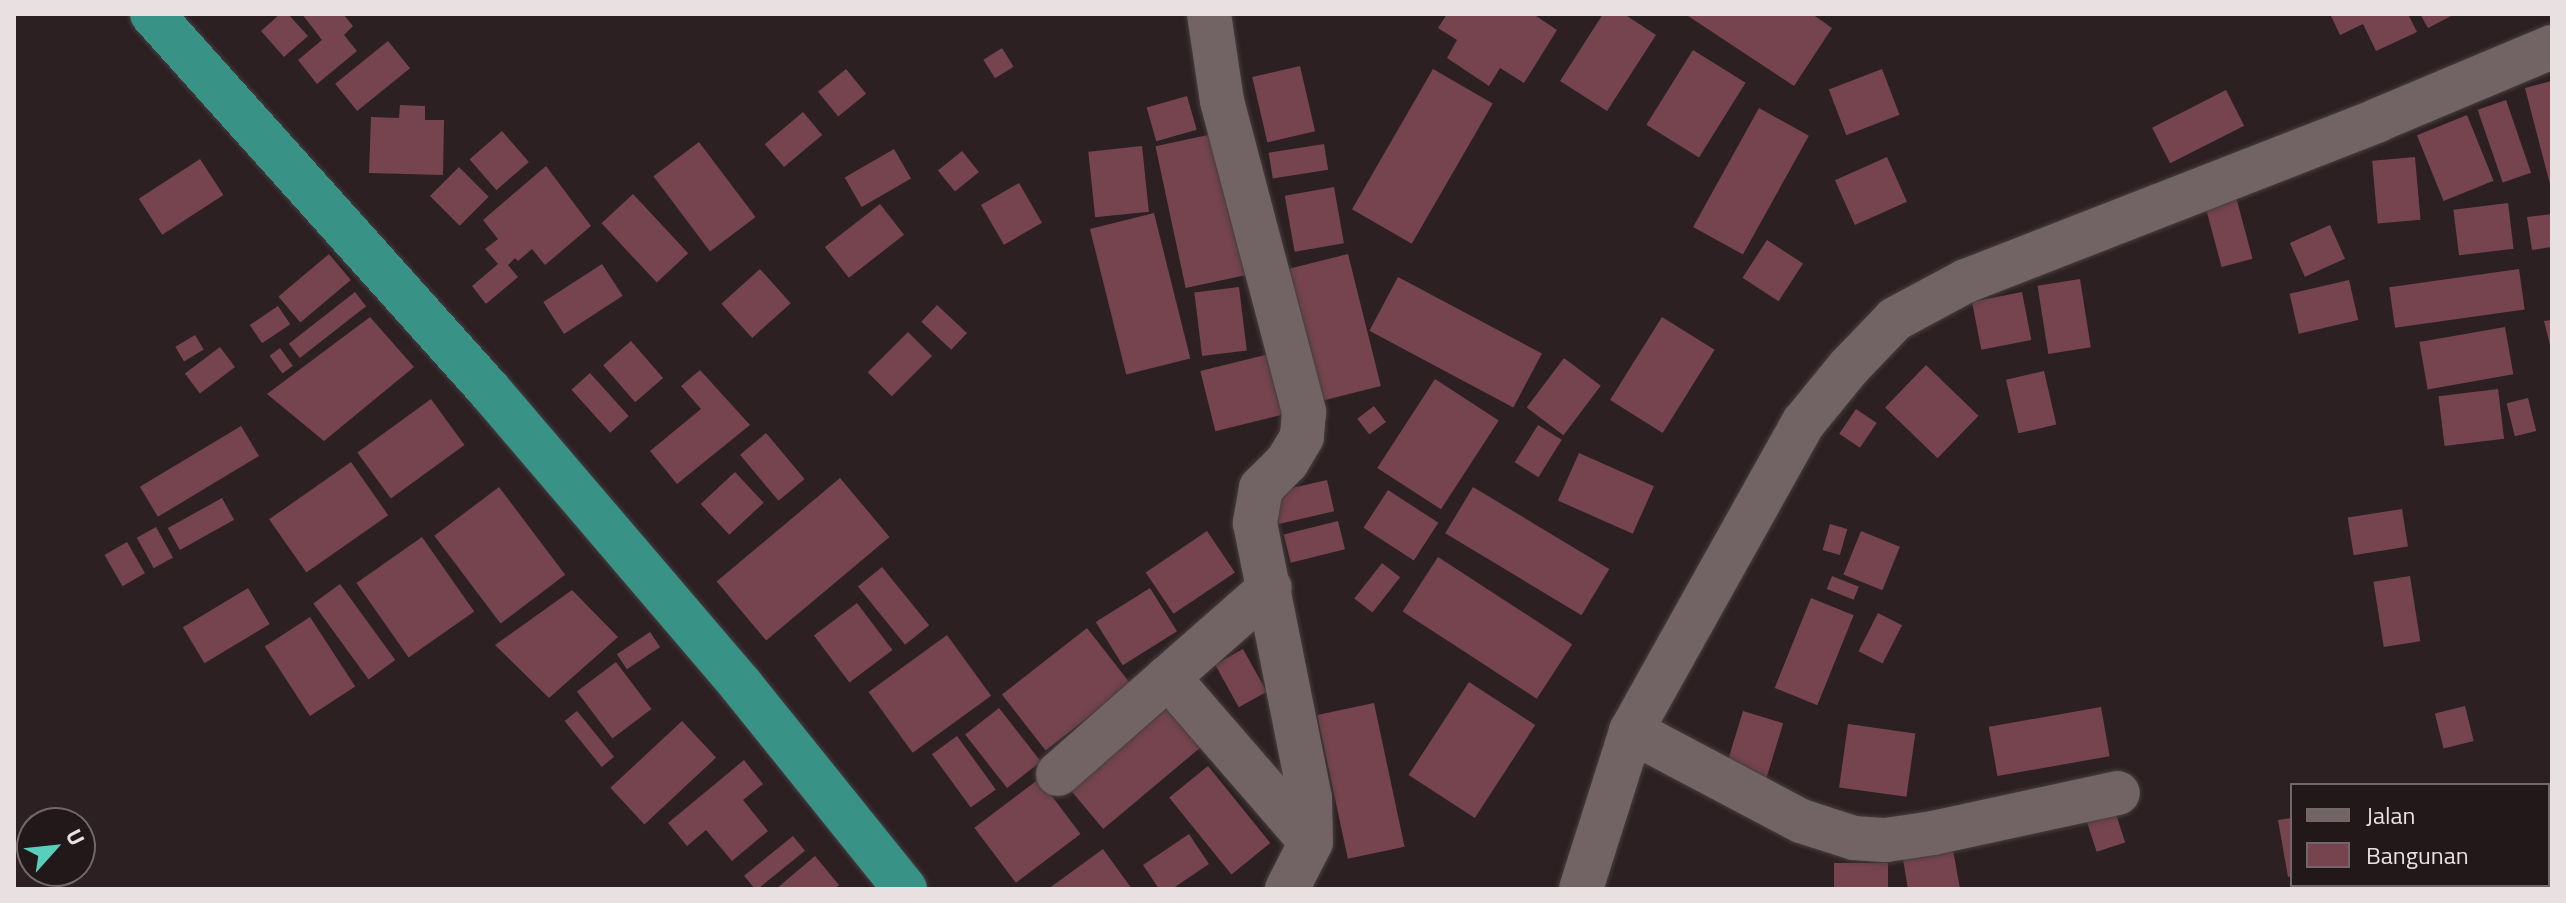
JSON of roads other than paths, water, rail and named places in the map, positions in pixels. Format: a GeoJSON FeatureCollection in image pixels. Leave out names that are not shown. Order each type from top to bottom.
{"type":"FeatureCollection","features":[{"type":"Feature","properties":{"kind":"highway"},"geometry":{"type":"LineString","coordinates":[[152,14],[500,403],[741,685],[905,889]]}},
{"type":"Feature","properties":{"kind":"street"},"geometry":{"type":"LineString","coordinates":[[1209,14],[1222,101],[1304,412],[1302,437],[1287,462],[1261,488],[1255,523],[1310,798],[1311,842],[1287,889]]}},
{"type":"Feature","properties":{"kind":"street"},"geometry":{"type":"LineString","coordinates":[[1581,889],[1631,731],[1804,422],[1849,367],[1895,319],[1966,281],[2378,120],[2552,47]]}},
{"type":"Feature","properties":{"kind":"street"},"geometry":{"type":"LineString","coordinates":[[1058,774],[1270,588]]}},
{"type":"Feature","properties":{"kind":"street"},"geometry":{"type":"LineString","coordinates":[[1168,677],[1311,842]]}},
{"type":"Feature","properties":{"kind":"street"},"geometry":{"type":"LineString","coordinates":[[1631,731],[1801,821],[1854,838],[1886,840],[1933,833],[2118,793]]}}]}
